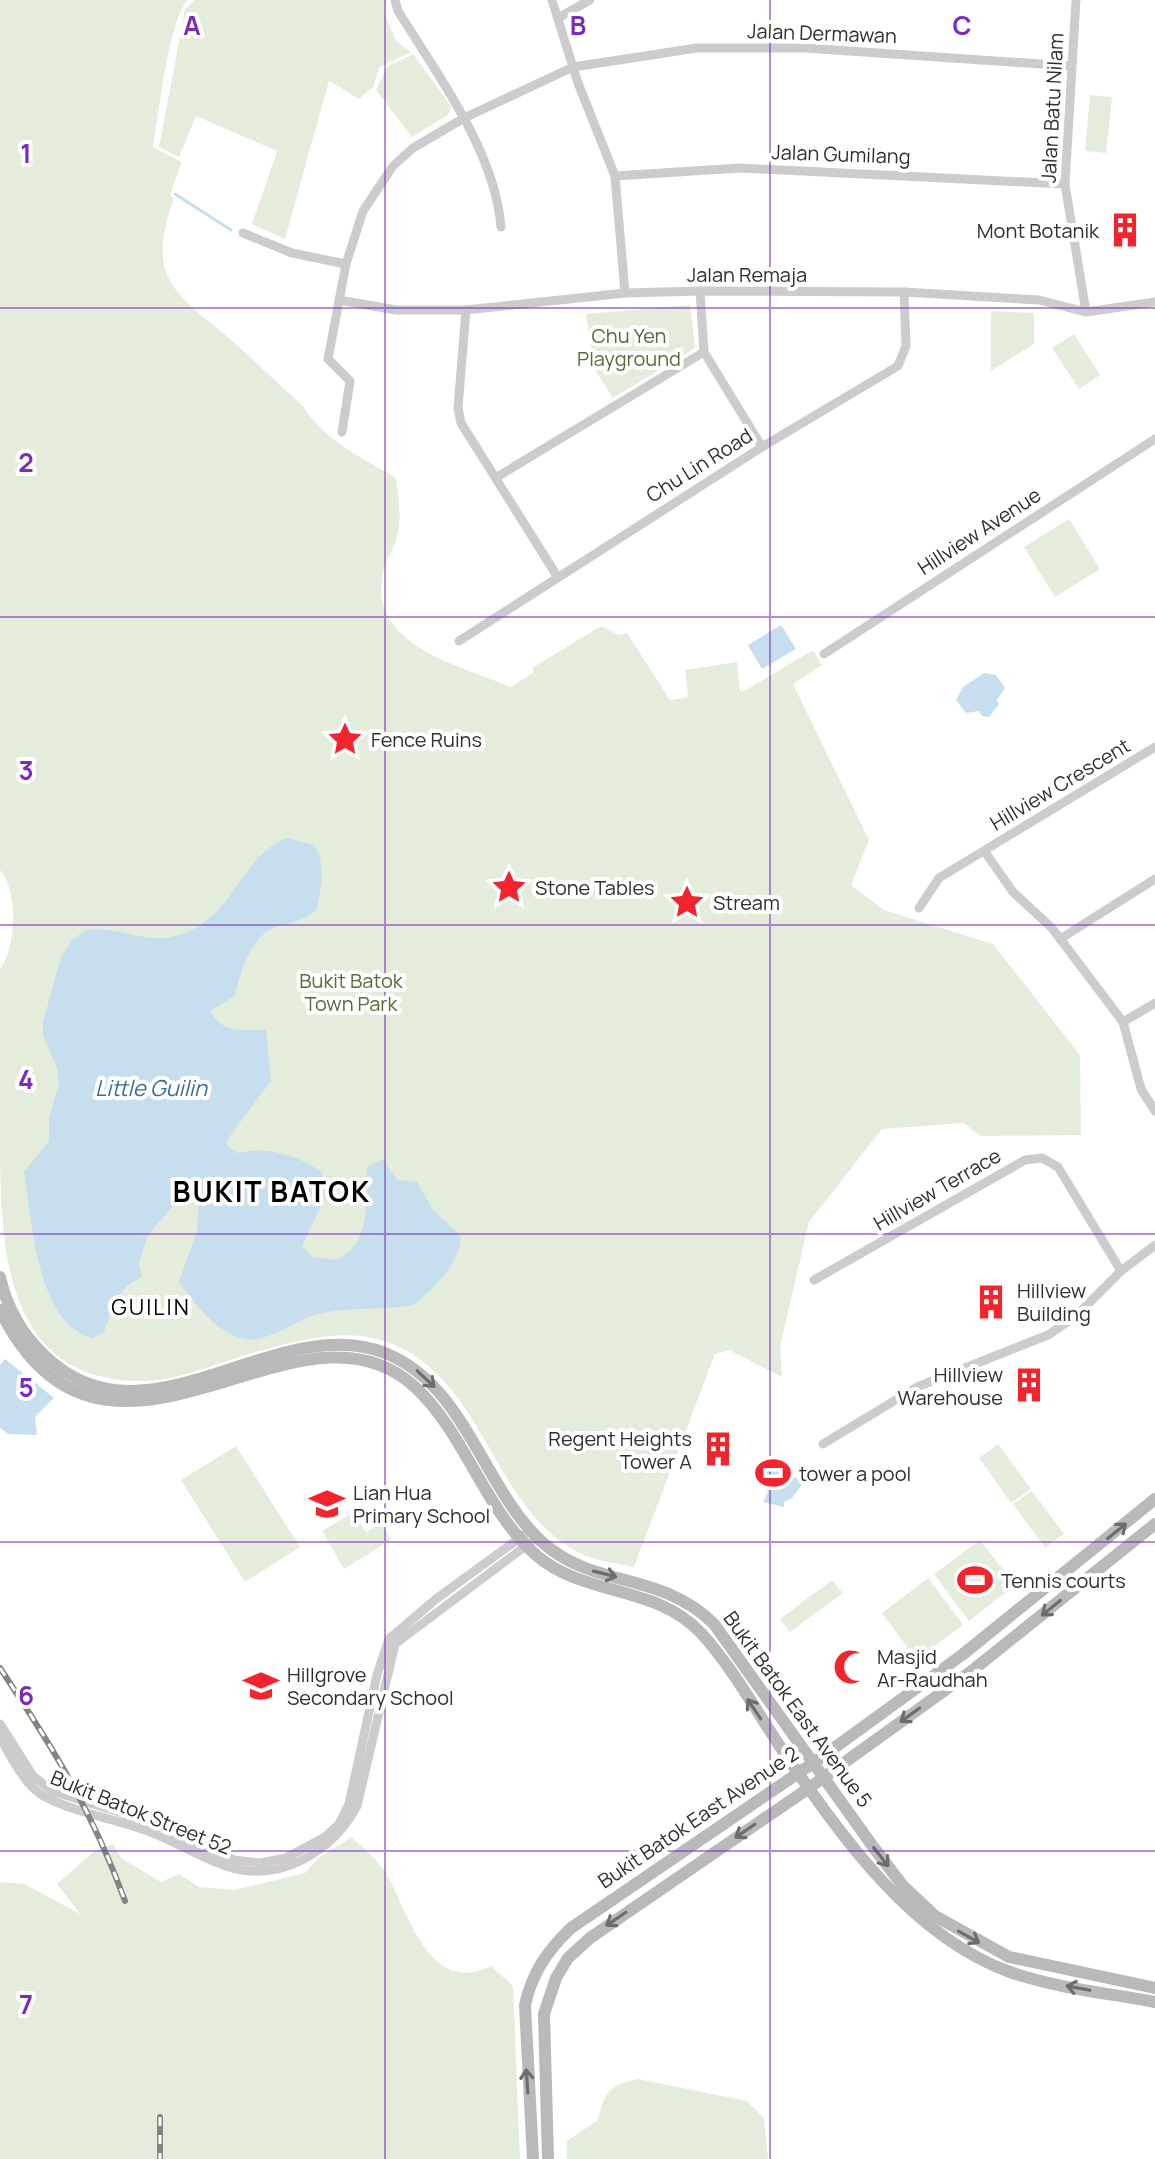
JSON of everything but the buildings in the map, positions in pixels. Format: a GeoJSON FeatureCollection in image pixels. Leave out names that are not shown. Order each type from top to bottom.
{"type":"FeatureCollection","features":[{"type":"Feature","properties":{"kind":"street"},"geometry":{"type":"LineString","coordinates":[[395,0],[398,11],[464,118],[493,188],[501,227]]}},
{"type":"Feature","properties":{"kind":"street"},"geometry":{"type":"LineString","coordinates":[[552,0],[573,67],[615,176],[625,293]]}},
{"type":"Feature","properties":{"kind":"street"},"geometry":{"type":"LineString","coordinates":[[558,18],[590,0]]}},
{"type":"Feature","properties":{"kind":"street","name":"Jalan Batu Nilam"},"geometry":{"type":"LineString","coordinates":[[1076,0],[1065,184],[1073,250],[1086,312]]}},
{"type":"Feature","properties":{"kind":"street","name":"Jalan Dermawan"},"geometry":{"type":"LineString","coordinates":[[342,432],[350,381],[328,359],[346,264],[363,211],[377,184],[413,148],[464,118],[573,67],[697,48],[796,48],[1071,66]]}},
{"type":"Feature","properties":{"kind":"street","name":"Jalan Gumilang"},"geometry":{"type":"LineString","coordinates":[[615,176],[740,168],[1065,184]]}},
{"type":"Feature","properties":{"kind":"street"},"geometry":{"type":"LineString","coordinates":[[243,233],[292,253],[346,264]]}},
{"type":"Feature","properties":{"kind":"street"},"geometry":{"type":"LineString","coordinates":[[700,291],[704,352],[762,447]]}},
{"type":"Feature","properties":{"kind":"street","name":"Jalan Remaja"},"geometry":{"type":"LineString","coordinates":[[339,300],[396,310],[466,310],[625,293],[904,292],[1039,300],[1086,312],[1155,302]]}},
{"type":"Feature","properties":{"kind":"street","name":"Chu Lin Road"},"geometry":{"type":"LineString","coordinates":[[459,641],[762,447],[898,366],[906,346],[904,292]]}},
{"type":"Feature","properties":{"kind":"street"},"geometry":{"type":"LineString","coordinates":[[466,310],[458,408],[468,437],[497,477],[557,576]]}},
{"type":"Feature","properties":{"kind":"street"},"geometry":{"type":"LineString","coordinates":[[497,477],[704,352]]}},
{"type":"Feature","properties":{"kind":"street","name":"Hillview Avenue"},"geometry":{"type":"LineString","coordinates":[[824,654],[1155,439]]}},
{"type":"Feature","properties":{"kind":"street","name":"Hillview Crescent"},"geometry":{"type":"LineString","coordinates":[[919,908],[939,878],[1155,747]]}},
{"type":"Feature","properties":{"kind":"street","name":"Hillview Crescent"},"geometry":{"type":"LineString","coordinates":[[985,852],[1013,892],[1041,915],[1123,1022],[1141,1089],[1155,1111]]}},
{"type":"Feature","properties":{"kind":"street"},"geometry":{"type":"LineString","coordinates":[[1060,939],[1155,879]]}},
{"type":"Feature","properties":{"kind":"street"},"geometry":{"type":"LineString","coordinates":[[1123,1022],[1155,1003]]}},
{"type":"Feature","properties":{"kind":"street","name":"Hillview Terrace"},"geometry":{"type":"LineString","coordinates":[[814,1280],[1025,1160],[1036,1157],[1058,1167],[1121,1271]]}},
{"type":"Feature","properties":{"kind":"street"},"geometry":{"type":"LineString","coordinates":[[823,1444],[917,1387],[1048,1335],[1075,1317],[1121,1271],[1155,1245]]}},
{"type":"Feature","properties":{"kind":"street","name":"Bukit Batok East Avenue 5"},"geometry":{"type":"LineString","coordinates":[[0,1277],[9,1309],[32,1344],[63,1371],[103,1387],[126,1391],[160,1389],[331,1345],[365,1347],[396,1358],[424,1376],[439,1392],[529,1538],[573,1563],[667,1590],[698,1609],[722,1634],[822,1778],[903,1886],[935,1916],[1009,1957],[1035,1965],[1155,1988]]}},
{"type":"Feature","properties":{"kind":"street","name":"Bukit Batok East Avenue 5"},"geometry":{"type":"LineString","coordinates":[[0,1310],[18,1340],[49,1373],[82,1392],[118,1401],[163,1399],[322,1357],[351,1357],[379,1364],[404,1378],[425,1397],[529,1538],[566,1575],[655,1601],[686,1620],[709,1643],[809,1788],[897,1899],[954,1944],[1008,1971],[1037,1980],[1155,2002]]}},
{"type":"Feature","properties":{"kind":"street","name":"Bukit Batok East Avenue 2"},"geometry":{"type":"LineString","coordinates":[[533,2159],[525,2005],[529,1986],[549,1949],[571,1928],[798,1773],[962,1655],[1155,1499]]}},
{"type":"Feature","properties":{"kind":"street","name":"Bukit Batok East Avenue 2"},"geometry":{"type":"LineString","coordinates":[[548,2159],[544,2014],[548,1996],[568,1958],[605,1926],[809,1788],[981,1663],[1155,1524]]}},
{"type":"Feature","properties":{"kind":"street","name":"Bukit Batok Street 52"},"geometry":{"type":"LineString","coordinates":[[0,1724],[33,1776],[52,1791],[122,1813],[234,1860],[260,1863],[286,1858],[325,1837],[339,1824],[349,1804],[377,1675],[389,1639],[436,1599],[529,1538]]}},
{"type":"Feature","properties":{"kind":"street","name":"Bukit Batok Street 52"},"geometry":{"type":"LineString","coordinates":[[0,1738],[27,1781],[49,1798],[120,1820],[232,1868],[260,1871],[310,1858],[345,1828],[357,1806],[395,1644],[529,1538]]}},
{"type":"Feature","properties":{"kind":"green space","name":"Bukit Batok Town Park"},"geometry":{"type":"Polygon","coordinates":[[[0,0],[188,0],[181,11],[170,47],[153,147],[182,162],[170,195],[174,198],[166,225],[164,265],[179,294],[303,406],[322,429],[396,478],[399,526],[383,573],[382,598],[389,619],[403,635],[444,661],[511,687],[534,672],[532,668],[601,626],[619,635],[627,633],[670,700],[688,697],[685,670],[737,662],[740,691],[813,650],[822,665],[793,684],[869,840],[851,885],[884,910],[993,944],[1080,1055],[1081,1135],[980,1136],[964,1123],[882,1129],[809,1222],[780,1347],[782,1377],[729,1350],[715,1354],[634,1567],[583,1554],[549,1532],[527,1508],[456,1395],[434,1371],[407,1351],[387,1342],[348,1335],[309,1339],[180,1376],[138,1381],[92,1374],[58,1356],[34,1330],[17,1296],[7,1258],[0,1174],[0,970],[12,934],[13,905],[0,870],[0,0]]]}},
{"type":"Feature","properties":{"kind":"green space"},"geometry":{"type":"Polygon","coordinates":[[[194,0],[386,0],[385,14],[396,41],[411,52],[380,67],[373,87],[359,99],[329,81],[285,239],[252,224],[277,151],[196,116],[179,157],[159,147],[185,10],[194,0]]]}},
{"type":"Feature","properties":{"kind":"green space"},"geometry":{"type":"Polygon","coordinates":[[[413,54],[451,106],[448,115],[412,137],[376,90],[387,67],[413,54]]]}},
{"type":"Feature","properties":{"kind":"green space"},"geometry":{"type":"Polygon","coordinates":[[[1090,95],[1112,97],[1106,153],[1085,151],[1090,95]]]}},
{"type":"Feature","properties":{"kind":"green space","name":"Chu Yen Playground"},"geometry":{"type":"Polygon","coordinates":[[[690,305],[695,348],[613,398],[595,370],[586,314],[690,305]]]}},
{"type":"Feature","properties":{"kind":"green space"},"geometry":{"type":"Polygon","coordinates":[[[991,311],[1034,313],[1034,344],[991,371],[991,311]]]}},
{"type":"Feature","properties":{"kind":"green space"},"geometry":{"type":"Polygon","coordinates":[[[1074,334],[1100,375],[1079,389],[1052,348],[1074,334]]]}},
{"type":"Feature","properties":{"kind":"green space"},"geometry":{"type":"Polygon","coordinates":[[[1069,519],[1100,569],[1055,597],[1024,547],[1069,519]]]}},
{"type":"Feature","properties":{"kind":"green space"},"geometry":{"type":"Polygon","coordinates":[[[998,1444],[1031,1489],[1011,1503],[979,1458],[998,1444]]]}},
{"type":"Feature","properties":{"kind":"green space"},"geometry":{"type":"Polygon","coordinates":[[[236,1446],[300,1547],[245,1582],[181,1480],[236,1446]]]}},
{"type":"Feature","properties":{"kind":"green space"},"geometry":{"type":"Polygon","coordinates":[[[1032,1491],[1064,1534],[1045,1548],[1013,1504],[1032,1491]]]}},
{"type":"Feature","properties":{"kind":"green space"},"geometry":{"type":"Polygon","coordinates":[[[354,1512],[366,1532],[381,1523],[391,1540],[344,1569],[322,1531],[354,1512]]]}},
{"type":"Feature","properties":{"kind":"green space","name":"Tennis courts"},"geometry":{"type":"Polygon","coordinates":[[[980,1540],[1015,1585],[969,1621],[934,1574],[980,1540]]]}},
{"type":"Feature","properties":{"kind":"green space","name":"Tennis courts"},"geometry":{"type":"Polygon","coordinates":[[[928,1578],[963,1625],[916,1659],[882,1613],[928,1578]]]}},
{"type":"Feature","properties":{"kind":"green space"},"geometry":{"type":"Polygon","coordinates":[[[832,1580],[843,1593],[790,1632],[780,1619],[832,1580]]]}},
{"type":"Feature","properties":{"kind":"green space"},"geometry":{"type":"Polygon","coordinates":[[[352,1837],[386,1873],[413,1928],[437,1961],[452,1970],[470,1973],[491,1966],[513,1986],[520,2159],[0,2159],[0,1882],[25,1884],[80,1914],[57,1884],[94,1851],[113,1844],[121,1858],[161,1882],[179,1874],[199,1887],[235,1890],[305,1873],[318,1858],[352,1837]]]}},
{"type":"Feature","properties":{"kind":"green space"},"geometry":{"type":"Polygon","coordinates":[[[638,2079],[747,2101],[764,2118],[768,2159],[567,2159],[567,2141],[598,2120],[609,2091],[638,2079]]]}},
{"type":"Feature","properties":{"kind":"water"},"geometry":{"type":"Polygon","coordinates":[[[781,625],[796,649],[762,669],[748,645],[781,625]]]}},
{"type":"Feature","properties":{"kind":"water"},"geometry":{"type":"Polygon","coordinates":[[[984,673],[996,675],[1005,688],[997,700],[999,704],[989,717],[982,716],[979,711],[966,713],[956,700],[963,687],[984,673]]]}},
{"type":"Feature","properties":{"kind":"water","name":"Little Guilin"},"geometry":{"type":"Polygon","coordinates":[[[288,838],[314,845],[320,856],[322,880],[317,908],[308,916],[264,934],[247,959],[235,996],[210,1011],[227,1027],[266,1030],[271,1081],[227,1140],[227,1146],[237,1153],[259,1151],[281,1154],[303,1161],[322,1173],[327,1193],[302,1246],[313,1257],[336,1260],[348,1253],[356,1243],[365,1220],[367,1167],[383,1159],[397,1180],[417,1182],[433,1210],[460,1235],[457,1254],[437,1283],[413,1305],[319,1314],[268,1336],[241,1338],[216,1325],[179,1282],[197,1230],[199,1191],[191,1185],[148,1235],[139,1263],[142,1277],[121,1293],[104,1332],[92,1338],[73,1329],[48,1292],[34,1242],[24,1172],[49,1141],[49,1118],[59,1083],[57,1068],[43,1036],[43,1022],[61,957],[73,939],[86,930],[167,938],[198,926],[226,900],[259,857],[288,838]]]}},
{"type":"Feature","properties":{"kind":"water"},"geometry":{"type":"Polygon","coordinates":[[[5,1359],[54,1398],[35,1417],[37,1435],[8,1434],[0,1428],[0,1365],[5,1359]]]}},
{"type":"Feature","properties":{"kind":"water","name":"tower a pool"},"geometry":{"type":"Polygon","coordinates":[[[779,1455],[784,1470],[803,1483],[792,1498],[784,1502],[784,1507],[763,1502],[768,1492],[758,1479],[762,1464],[779,1455]]]}},
{"type":"Feature","properties":{"kind":"waterway"},"geometry":{"type":"LineString","coordinates":[[175,194],[231,230]]}},
{"type":"Feature","properties":{"kind":"railway"},"geometry":{"type":"LineString","coordinates":[[0,1668],[70,1780],[99,1837],[125,1901]]}},
{"type":"Feature","properties":{"kind":"railway"},"geometry":{"type":"LineString","coordinates":[[160,2117],[160,2159]]}},
{"type":"Feature","properties":{"kind":"place","name":"Mont Botanik"},"geometry":{"type":"Point","coordinates":[1125,230]}},
{"type":"Feature","properties":{"kind":"place","name":"Fence Ruins"},"geometry":{"type":"Point","coordinates":[345,739]}},
{"type":"Feature","properties":{"kind":"place","name":"Stone Tables"},"geometry":{"type":"Point","coordinates":[509,887]}},
{"type":"Feature","properties":{"kind":"place","name":"Stream"},"geometry":{"type":"Point","coordinates":[687,902]}},
{"type":"Feature","properties":{"kind":"place","name":"Hillview Building"},"geometry":{"type":"Point","coordinates":[991,1302]}},
{"type":"Feature","properties":{"kind":"place","name":"Hillview Warehouse"},"geometry":{"type":"Point","coordinates":[1029,1385]}},
{"type":"Feature","properties":{"kind":"place","name":"Regent Heights Tower A"},"geometry":{"type":"Point","coordinates":[718,1449]}},
{"type":"Feature","properties":{"kind":"place","name":"tower a pool"},"geometry":{"type":"Point","coordinates":[773,1473]}},
{"type":"Feature","properties":{"kind":"place","name":"Lian Hua Primary School"},"geometry":{"type":"Point","coordinates":[327,1504]}},
{"type":"Feature","properties":{"kind":"place","name":"Tennis courts"},"geometry":{"type":"Point","coordinates":[975,1580]}},
{"type":"Feature","properties":{"kind":"place","name":"Masjid Ar-Raudhah"},"geometry":{"type":"Point","coordinates":[851,1667]}},
{"type":"Feature","properties":{"kind":"place","name":"Hillgrove Secondary School"},"geometry":{"type":"Point","coordinates":[261,1686]}},
{"type":"Feature","properties":{"kind":"district","name":"BUKIT BATOK"},"geometry":{"type":"Point","coordinates":[272,1191]}},
{"type":"Feature","properties":{"kind":"district","name":"GUILIN"},"geometry":{"type":"Point","coordinates":[151,1307]}}]}
